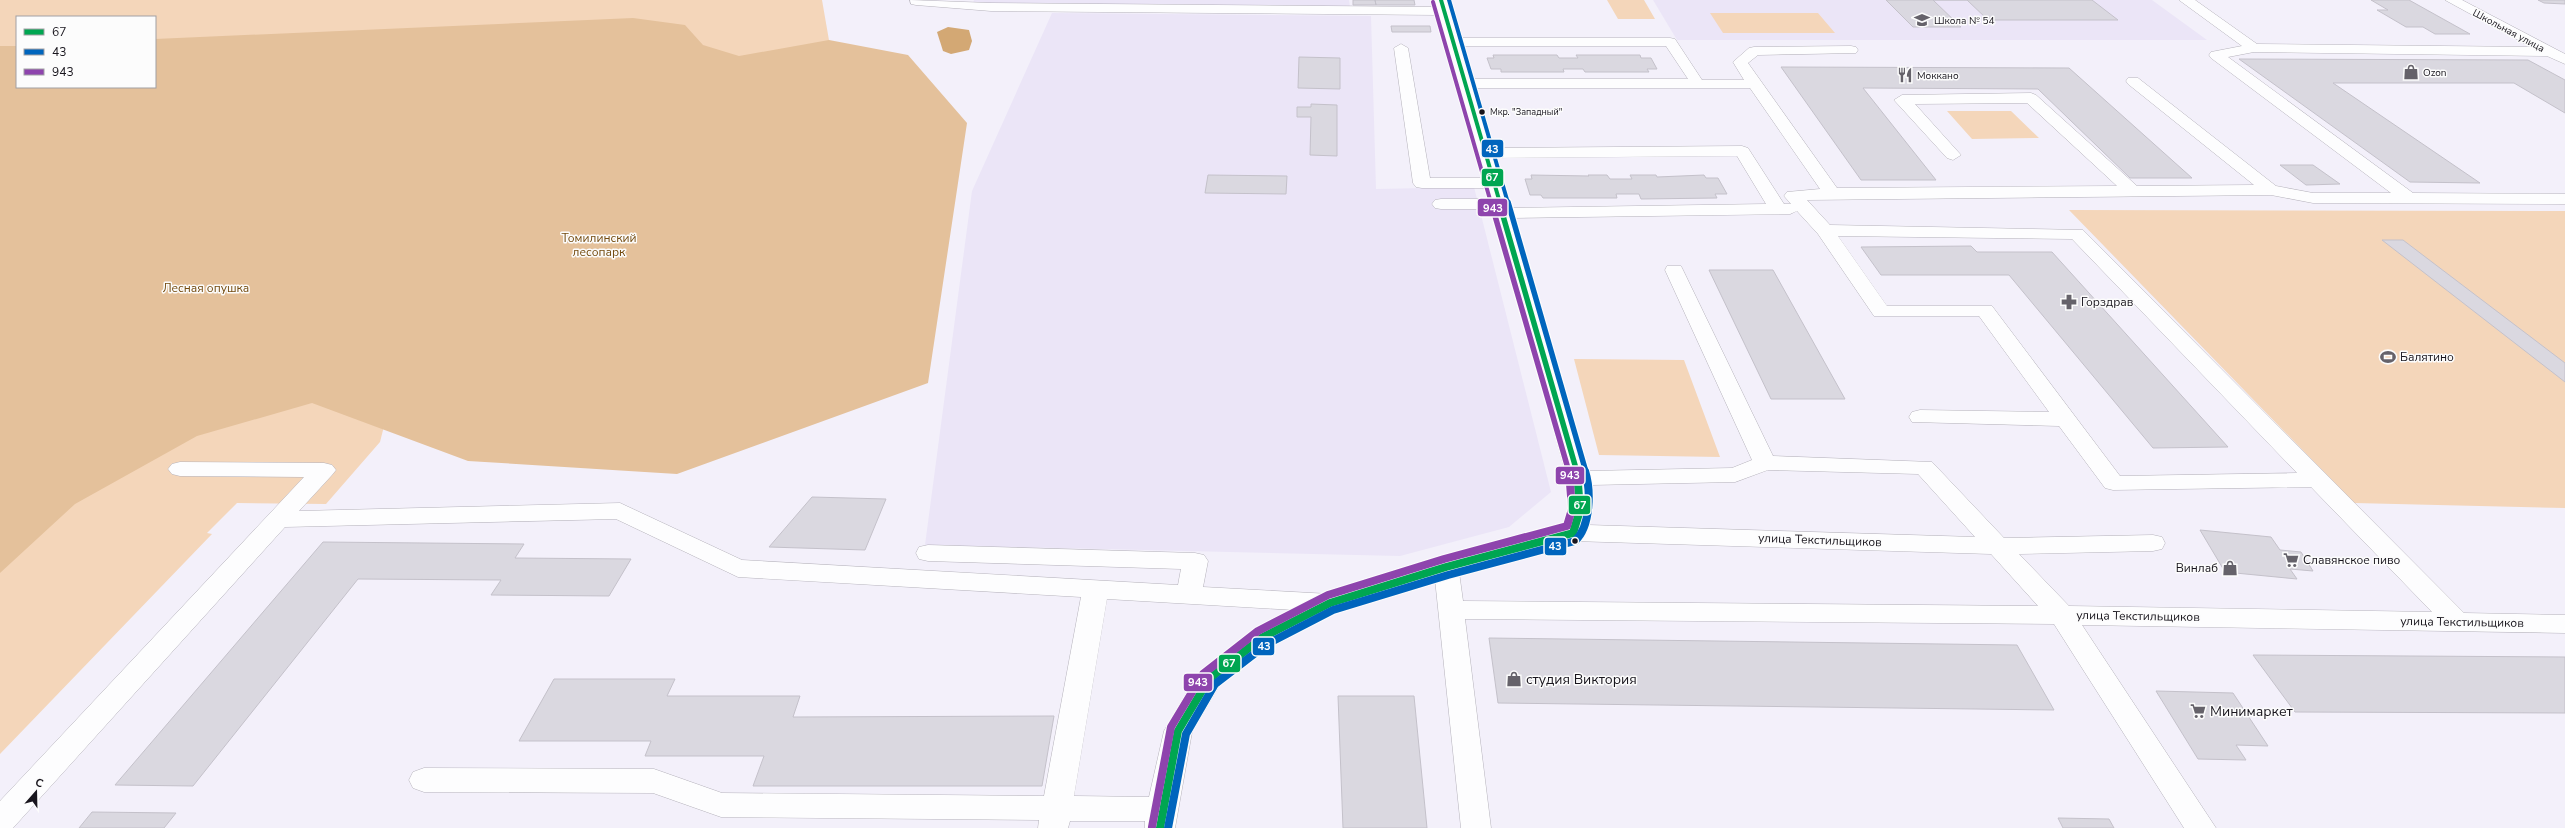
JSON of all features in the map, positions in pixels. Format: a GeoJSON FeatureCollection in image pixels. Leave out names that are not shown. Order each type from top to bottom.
{"type":"FeatureCollection","features":[{"type":"Feature","properties":{"kind":"street"},"geometry":{"type":"LineString","coordinates":[[2186,0],[2254,48]]}},
{"type":"Feature","properties":{"kind":"street","name":"Школьная улица"},"geometry":{"type":"LineString","coordinates":[[2452,0],[2565,60]]}},
{"type":"Feature","properties":{"kind":"street"},"geometry":{"type":"LineString","coordinates":[[916,1],[991,7],[1442,6],[1500,200],[1579,478],[1580,510],[1573,533]]}},
{"type":"Feature","properties":{"kind":"street"},"geometry":{"type":"LineString","coordinates":[[1454,42],[1670,42],[1698,84]]}},
{"type":"Feature","properties":{"kind":"street"},"geometry":{"type":"LineString","coordinates":[[1401,48],[1422,183],[1500,200]]}},
{"type":"Feature","properties":{"kind":"street"},"geometry":{"type":"LineString","coordinates":[[2410,198],[2216,55],[2254,48],[2549,52]]}},
{"type":"Feature","properties":{"kind":"street"},"geometry":{"type":"LineString","coordinates":[[1832,193],[1740,62],[1754,51],[1851,50]]}},
{"type":"Feature","properties":{"kind":"street"},"geometry":{"type":"LineString","coordinates":[[2133,81],[2271,190]]}},
{"type":"Feature","properties":{"kind":"street"},"geometry":{"type":"LineString","coordinates":[[1466,83],[1754,84]]}},
{"type":"Feature","properties":{"kind":"street"},"geometry":{"type":"LineString","coordinates":[[1953,155],[1902,100],[2031,98],[2133,191]]}},
{"type":"Feature","properties":{"kind":"street"},"geometry":{"type":"LineString","coordinates":[[1486,153],[1742,151],[1778,209]]}},
{"type":"Feature","properties":{"kind":"street"},"geometry":{"type":"LineString","coordinates":[[2317,480],[2113,483],[1985,310],[1881,312],[1826,230],[1793,196],[1832,193],[2271,190],[2312,198],[2565,199]]}},
{"type":"Feature","properties":{"kind":"street"},"geometry":{"type":"LineString","coordinates":[[1441,204],[1500,200],[1805,209]]}},
{"type":"Feature","properties":{"kind":"street"},"geometry":{"type":"LineString","coordinates":[[1826,230],[2077,234],[2457,622]]}},
{"type":"Feature","properties":{"kind":"street"},"geometry":{"type":"LineString","coordinates":[[1674,270],[1765,463]]}},
{"type":"Feature","properties":{"kind":"street"},"geometry":{"type":"LineString","coordinates":[[1920,417],[2065,419]]}},
{"type":"Feature","properties":{"kind":"street"},"geometry":{"type":"LineString","coordinates":[[1579,478],[1735,475],[1765,463],[1924,467],[1998,546],[2153,543]]}},
{"type":"Feature","properties":{"kind":"street"},"geometry":{"type":"LineString","coordinates":[[0,821],[324,470],[180,469]]}},
{"type":"Feature","properties":{"kind":"street"},"geometry":{"type":"LineString","coordinates":[[278,519],[620,510],[738,568],[1330,603]]}},
{"type":"Feature","properties":{"kind":"street","name":"улица Текстильщиков"},"geometry":{"type":"LineString","coordinates":[[1330,603],[1446,567],[1573,533],[1998,546],[2062,615],[2565,624]]}},
{"type":"Feature","properties":{"kind":"street"},"geometry":{"type":"LineString","coordinates":[[928,553],[1195,561],[1189,595]]}},
{"type":"Feature","properties":{"kind":"street"},"geometry":{"type":"LineString","coordinates":[[1446,567],[1476,828]]}},
{"type":"Feature","properties":{"kind":"street"},"geometry":{"type":"LineString","coordinates":[[1054,818],[1096,588]]}},
{"type":"Feature","properties":{"kind":"street"},"geometry":{"type":"LineString","coordinates":[[424,780],[654,781],[721,805],[1054,818],[1161,818],[1178,731],[1209,679],[1263,637],[1330,603]]}},
{"type":"Feature","properties":{"kind":"street"},"geometry":{"type":"LineString","coordinates":[[1451,610],[2062,615],[2201,828]]}},
{"type":"Feature","properties":{"kind":"shaded area"},"geometry":{"type":"Polygon","coordinates":[[[974,0],[1349,0],[1350,7],[973,3],[974,0]]]}},
{"type":"Feature","properties":{"kind":"shaded area","name":"Школа № 54"},"geometry":{"type":"Polygon","coordinates":[[[1653,0],[2152,0],[2207,40],[1677,40],[1653,0]]]}},
{"type":"Feature","properties":{"kind":"shaded area"},"geometry":{"type":"Polygon","coordinates":[[[1052,13],[1371,16],[1376,189],[1474,187],[1551,492],[1509,527],[1400,556],[925,545],[972,191],[1052,13]]]}},
{"type":"Feature","properties":{"kind":"shaded area"},"geometry":{"type":"Polygon","coordinates":[[[948,27],[969,30],[972,41],[969,50],[951,54],[943,51],[937,32],[948,27]]]}},
{"type":"Feature","properties":{"kind":"green space","name":"Лесная опушка"},"geometry":{"type":"Polygon","coordinates":[[[0,0],[822,0],[830,46],[408,331],[380,442],[326,504],[237,503],[207,533],[212,534],[0,754],[0,0]]]}},
{"type":"Feature","properties":{"kind":"green space"},"geometry":{"type":"Polygon","coordinates":[[[1607,0],[1644,0],[1655,19],[1618,19],[1607,0]]]}},
{"type":"Feature","properties":{"kind":"green space"},"geometry":{"type":"Polygon","coordinates":[[[1710,13],[1818,13],[1835,33],[1723,33],[1710,13]]]}},
{"type":"Feature","properties":{"kind":"green space","name":"Томилинский лесопарк"},"geometry":{"type":"Polygon","coordinates":[[[633,18],[685,25],[703,45],[739,56],[829,40],[908,55],[967,123],[928,383],[677,474],[468,461],[312,403],[197,436],[75,504],[0,573],[0,46],[16,46],[16,88],[156,88],[156,39],[633,18]]]}},
{"type":"Feature","properties":{"kind":"green space"},"geometry":{"type":"Polygon","coordinates":[[[1947,111],[2011,111],[2039,138],[1972,139],[1947,111]]]}},
{"type":"Feature","properties":{"kind":"green space","name":"Балятино"},"geometry":{"type":"Polygon","coordinates":[[[2069,210],[2565,211],[2565,508],[2354,503],[2069,210]]]}},
{"type":"Feature","properties":{"kind":"green space"},"geometry":{"type":"Polygon","coordinates":[[[1574,359],[1684,360],[1720,457],[1599,455],[1574,359]]]}},
{"type":"Feature","properties":{"kind":"building"},"geometry":{"type":"Polygon","coordinates":[[[1353,0],[1375,0],[1376,5],[1353,5],[1353,0]]]}},
{"type":"Feature","properties":{"kind":"building"},"geometry":{"type":"Polygon","coordinates":[[[1375,0],[1414,0],[1415,5],[1376,5],[1375,0]]]}},
{"type":"Feature","properties":{"kind":"building"},"geometry":{"type":"Polygon","coordinates":[[[1886,0],[1933,0],[1961,27],[1913,27],[1886,0]]]}},
{"type":"Feature","properties":{"kind":"building"},"geometry":{"type":"Polygon","coordinates":[[[1967,0],[2092,0],[2118,20],[1988,20],[1967,0]]]}},
{"type":"Feature","properties":{"kind":"building"},"geometry":{"type":"Polygon","coordinates":[[[2371,0],[2409,0],[2470,34],[2435,34],[2423,27],[2406,27],[2377,10],[2388,10],[2371,0]]]}},
{"type":"Feature","properties":{"kind":"building"},"geometry":{"type":"Polygon","coordinates":[[[2538,0],[2565,0],[2565,4],[2544,3],[2538,0]]]}},
{"type":"Feature","properties":{"kind":"building"},"geometry":{"type":"Polygon","coordinates":[[[1391,26],[1430,26],[1431,32],[1392,32],[1391,26]]]}},
{"type":"Feature","properties":{"kind":"building"},"geometry":{"type":"Polygon","coordinates":[[[1493,55],[1557,55],[1559,58],[1578,58],[1576,55],[1640,55],[1641,58],[1651,58],[1657,69],[1647,69],[1649,72],[1585,72],[1583,69],[1563,69],[1564,72],[1501,72],[1501,69],[1491,69],[1487,58],[1494,58],[1493,55]]]}},
{"type":"Feature","properties":{"kind":"building"},"geometry":{"type":"Polygon","coordinates":[[[1299,57],[1340,58],[1340,89],[1298,88],[1299,57]]]}},
{"type":"Feature","properties":{"kind":"building"},"geometry":{"type":"Polygon","coordinates":[[[2239,59],[2528,60],[2565,80],[2565,113],[2514,83],[2333,83],[2480,183],[2410,182],[2239,59]]]}},
{"type":"Feature","properties":{"kind":"building"},"geometry":{"type":"Polygon","coordinates":[[[1781,67],[2069,68],[2192,178],[2130,178],[2038,89],[1863,88],[1936,180],[1861,180],[1781,67]]]}},
{"type":"Feature","properties":{"kind":"building"},"geometry":{"type":"Polygon","coordinates":[[[1311,104],[1337,105],[1337,156],[1310,155],[1311,117],[1297,117],[1297,107],[1311,107],[1311,104]]]}},
{"type":"Feature","properties":{"kind":"building"},"geometry":{"type":"Polygon","coordinates":[[[2280,165],[2313,165],[2340,184],[2306,185],[2280,165]]]}},
{"type":"Feature","properties":{"kind":"building"},"geometry":{"type":"Polygon","coordinates":[[[1208,175],[1287,176],[1286,194],[1205,193],[1208,175]]]}},
{"type":"Feature","properties":{"kind":"building"},"geometry":{"type":"Polygon","coordinates":[[[1531,175],[1607,175],[1610,179],[1632,179],[1630,175],[1656,175],[1657,177],[1704,175],[1706,178],[1718,178],[1727,194],[1715,194],[1717,198],[1641,199],[1639,194],[1616,194],[1617,198],[1543,198],[1541,195],[1530,195],[1525,179],[1532,179],[1531,175]]]}},
{"type":"Feature","properties":{"kind":"building"},"geometry":{"type":"Polygon","coordinates":[[[2382,240],[2403,240],[2565,363],[2565,382],[2382,240]]]}},
{"type":"Feature","properties":{"kind":"building"},"geometry":{"type":"Polygon","coordinates":[[[1971,246],[1977,252],[2052,252],[2228,447],[2153,448],[2009,275],[1881,275],[1861,247],[1971,246]]]}},
{"type":"Feature","properties":{"kind":"building"},"geometry":{"type":"Polygon","coordinates":[[[1709,270],[1773,270],[1845,399],[1771,399],[1709,270]]]}},
{"type":"Feature","properties":{"kind":"building"},"geometry":{"type":"Polygon","coordinates":[[[812,497],[886,499],[865,550],[769,547],[812,497]]]}},
{"type":"Feature","properties":{"kind":"building"},"geometry":{"type":"Polygon","coordinates":[[[2200,530],[2271,537],[2280,550],[2301,552],[2313,571],[2290,569],[2297,579],[2225,572],[2200,530]]]}},
{"type":"Feature","properties":{"kind":"building"},"geometry":{"type":"Polygon","coordinates":[[[323,542],[524,544],[515,558],[631,559],[609,596],[491,595],[501,580],[358,579],[193,786],[115,785],[323,542]]]}},
{"type":"Feature","properties":{"kind":"building"},"geometry":{"type":"Polygon","coordinates":[[[1489,638],[2017,645],[2054,710],[1498,703],[1489,638]]]}},
{"type":"Feature","properties":{"kind":"building"},"geometry":{"type":"Polygon","coordinates":[[[2253,655],[2565,657],[2565,713],[2295,712],[2253,655]]]}},
{"type":"Feature","properties":{"kind":"building"},"geometry":{"type":"Polygon","coordinates":[[[554,679],[675,679],[667,696],[800,696],[793,717],[1054,716],[1042,786],[753,786],[764,756],[645,756],[651,741],[519,741],[554,679]]]}},
{"type":"Feature","properties":{"kind":"building"},"geometry":{"type":"Polygon","coordinates":[[[2156,691],[2233,693],[2268,746],[2236,745],[2246,760],[2198,759],[2156,691]]]}},
{"type":"Feature","properties":{"kind":"building"},"geometry":{"type":"Polygon","coordinates":[[[1338,696],[1414,696],[1427,828],[1343,828],[1338,696]]]}},
{"type":"Feature","properties":{"kind":"building"},"geometry":{"type":"Polygon","coordinates":[[[92,812],[176,813],[164,828],[79,828],[92,812]]]}},
{"type":"Feature","properties":{"kind":"building"},"geometry":{"type":"Polygon","coordinates":[[[2058,818],[2109,819],[2114,828],[2063,828],[2058,818]]]}},
{"type":"Feature","properties":{"kind":"transit line","name":"67"},"geometry":{"type":"LineString","coordinates":[[1160,828],[1178,731],[1209,679],[1263,637],[1330,603],[1446,567],[1573,533],[1580,510],[1579,478],[1441,0]]}},
{"type":"Feature","properties":{"kind":"transit line","name":"43"},"geometry":{"type":"LineString","coordinates":[[1168,828],[1186,734],[1215,684],[1267,644],[1333,610],[1448,575],[1575,541],[1580,537],[1583,530],[1587,511],[1587,476],[1449,0]]}},
{"type":"Feature","properties":{"kind":"transit line","name":"943"},"geometry":{"type":"LineString","coordinates":[[1152,827],[1171,727],[1203,674],[1258,631],[1328,595],[1444,559],[1567,526],[1572,509],[1571,479],[1433,2]]}},
{"type":"Feature","properties":{"kind":"place","name":"Школа № 54"},"geometry":{"type":"Point","coordinates":[1922,20]}},
{"type":"Feature","properties":{"kind":"place","name":"Ozon"},"geometry":{"type":"Point","coordinates":[2411,72]}},
{"type":"Feature","properties":{"kind":"place","name":"Моккано"},"geometry":{"type":"Point","coordinates":[1905,75]}},
{"type":"Feature","properties":{"kind":"place","name":"Мкр. \"Западный\""},"geometry":{"type":"Point","coordinates":[1482,112]}},
{"type":"Feature","properties":{"kind":"place","name":"Горздрав"},"geometry":{"type":"Point","coordinates":[2069,302]}},
{"type":"Feature","properties":{"kind":"place","name":"Балятино"},"geometry":{"type":"Point","coordinates":[2388,357]}},
{"type":"Feature","properties":{"kind":"place","name":"Славянское пиво"},"geometry":{"type":"Point","coordinates":[2291,560]}},
{"type":"Feature","properties":{"kind":"place","name":"Винлаб"},"geometry":{"type":"Point","coordinates":[2230,568]}},
{"type":"Feature","properties":{"kind":"place","name":"студия Виктория"},"geometry":{"type":"Point","coordinates":[1514,679]}},
{"type":"Feature","properties":{"kind":"place","name":"Минимаркет"},"geometry":{"type":"Point","coordinates":[2198,711]}}]}
